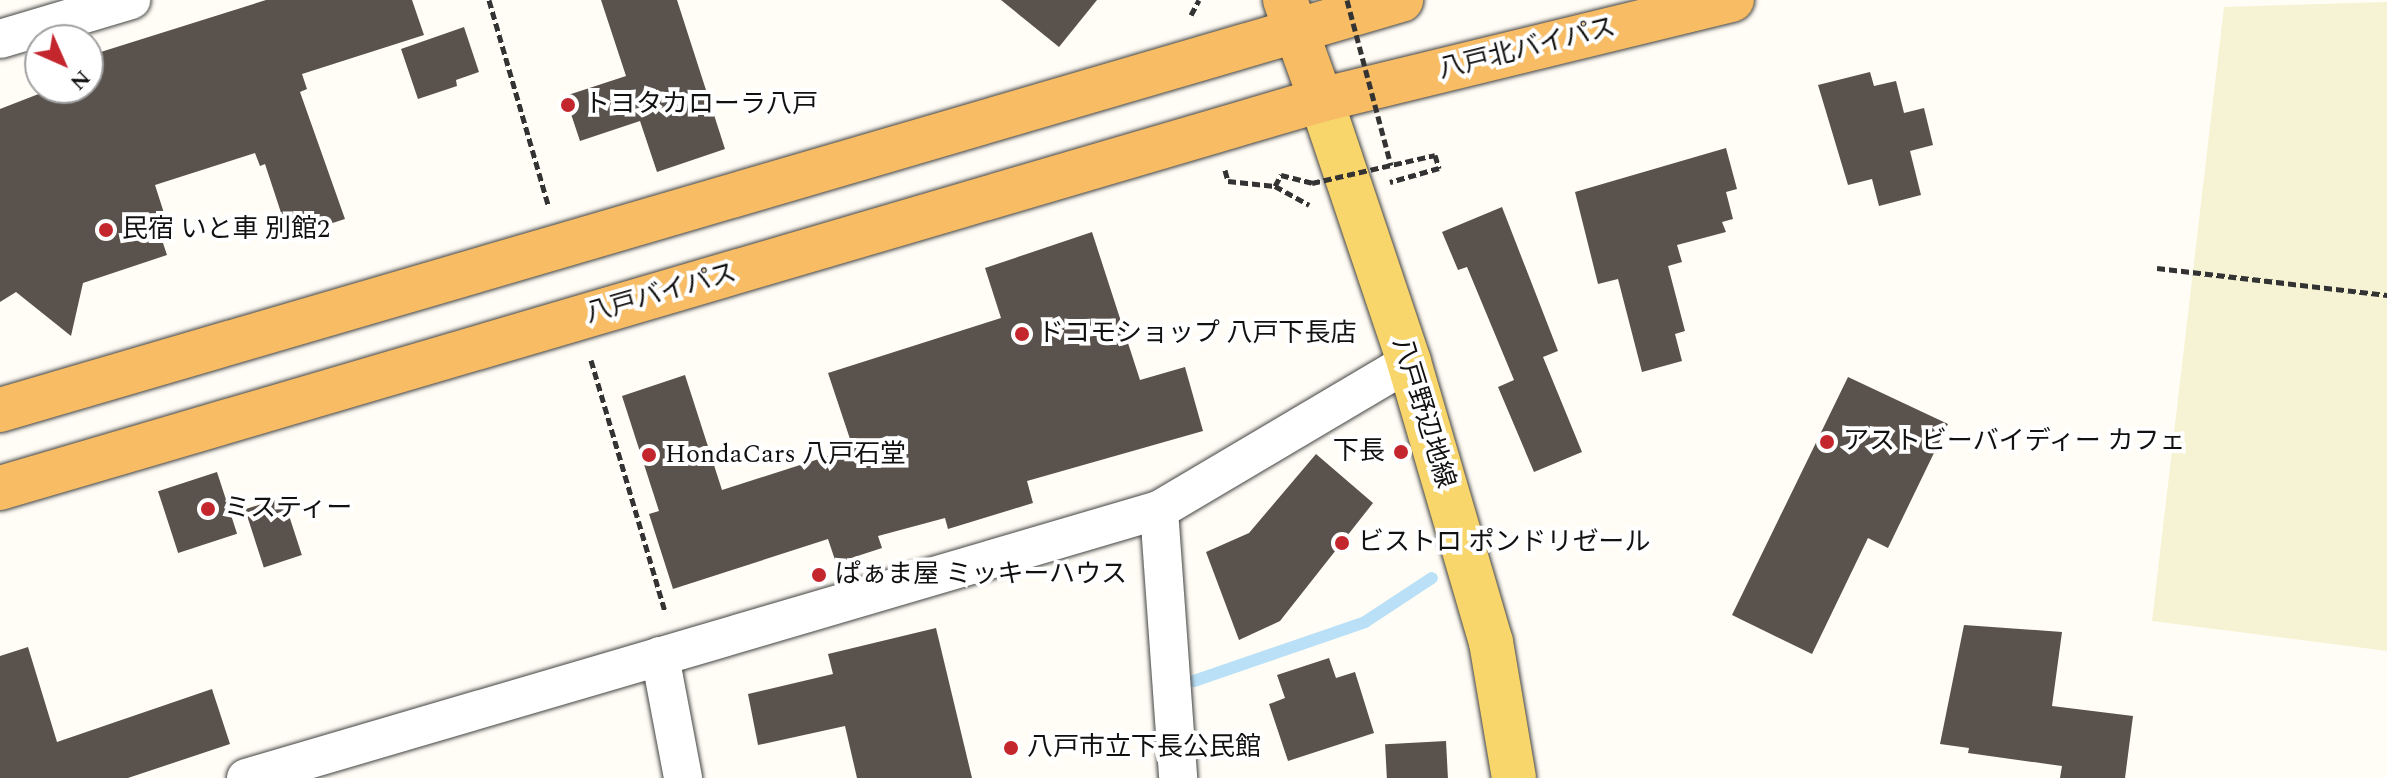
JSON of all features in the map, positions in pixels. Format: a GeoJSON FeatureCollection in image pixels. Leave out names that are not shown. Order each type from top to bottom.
{"type":"FeatureCollection","features":[{"type":"Feature","properties":{"kind":"highway"},"geometry":{"type":"LineString","coordinates":[[0,410],[1291,15],[1401,0]]}},
{"type":"Feature","properties":{"kind":"highway","name":"八戸北バイパス"},"geometry":{"type":"LineString","coordinates":[[1321,100],[1732,0]]}},
{"type":"Feature","properties":{"kind":"highway"},"geometry":{"type":"LineString","coordinates":[[1291,15],[1321,100]]}},
{"type":"Feature","properties":{"kind":"highway","name":"八戸バイパス"},"geometry":{"type":"LineString","coordinates":[[0,488],[1321,100]]}},
{"type":"Feature","properties":{"kind":"main road","name":"八戸野辺地線"},"geometry":{"type":"LineString","coordinates":[[1321,100],[1409,362],[1491,642],[1514,778]]}},
{"type":"Feature","properties":{"kind":"street"},"geometry":{"type":"LineString","coordinates":[[0,39],[131,0]]}},
{"type":"Feature","properties":{"kind":"street"},"geometry":{"type":"LineString","coordinates":[[246,778],[1159,510],[1409,362]]}},
{"type":"Feature","properties":{"kind":"street"},"geometry":{"type":"LineString","coordinates":[[1159,510],[1178,778]]}},
{"type":"Feature","properties":{"kind":"street"},"geometry":{"type":"LineString","coordinates":[[660,656],[683,778]]}},
{"type":"Feature","properties":{"kind":"path"},"geometry":{"type":"LineString","coordinates":[[489,0],[551,217]]}},
{"type":"Feature","properties":{"kind":"path"},"geometry":{"type":"LineString","coordinates":[[1347,0],[1391,165]]}},
{"type":"Feature","properties":{"kind":"path"},"geometry":{"type":"LineString","coordinates":[[1275,186],[1281,175],[1312,183],[1435,155],[1439,168],[1390,182]]}},
{"type":"Feature","properties":{"kind":"path"},"geometry":{"type":"LineString","coordinates":[[1225,170],[1228,181],[1275,186],[1315,209]]}},
{"type":"Feature","properties":{"kind":"path"},"geometry":{"type":"LineString","coordinates":[[2157,268],[2387,295]]}},
{"type":"Feature","properties":{"kind":"path"},"geometry":{"type":"LineString","coordinates":[[589,352],[667,616]]}},
{"type":"Feature","properties":{"kind":"shaded area"},"geometry":{"type":"Polygon","coordinates":[[[2387,2],[2387,651],[2152,621],[2224,7],[2387,2]]]}},
{"type":"Feature","properties":{"kind":"building"},"geometry":{"type":"Polygon","coordinates":[[[266,0],[412,0],[424,35],[302,74],[307,89],[300,92],[345,219],[289,237],[265,164],[260,166],[255,153],[155,185],[172,238],[162,240],[167,255],[83,283],[71,336],[16,292],[0,302],[0,109],[24,100],[24,104],[104,104],[104,51],[266,0]]]}},
{"type":"Feature","properties":{"kind":"building"},"geometry":{"type":"Polygon","coordinates":[[[601,0],[677,0],[725,149],[657,172],[640,121],[580,141],[565,96],[626,76],[601,0]]]}},
{"type":"Feature","properties":{"kind":"building"},"geometry":{"type":"Polygon","coordinates":[[[1001,0],[1097,0],[1059,47],[1001,0]]]}},
{"type":"Feature","properties":{"kind":"building"},"geometry":{"type":"Polygon","coordinates":[[[464,27],[479,72],[456,80],[457,86],[418,99],[401,49],[464,27]]]}},
{"type":"Feature","properties":{"kind":"building"},"geometry":{"type":"Polygon","coordinates":[[[1870,72],[1874,86],[1896,81],[1904,113],[1924,108],[1933,145],[1910,151],[1921,195],[1879,206],[1872,179],[1848,185],[1818,85],[1870,72]]]}},
{"type":"Feature","properties":{"kind":"building"},"geometry":{"type":"Polygon","coordinates":[[[1726,148],[1737,189],[1726,192],[1733,219],[1722,222],[1726,232],[1677,245],[1682,262],[1668,266],[1685,331],[1675,334],[1682,361],[1642,372],[1618,279],[1598,284],[1575,192],[1726,148]]]}},
{"type":"Feature","properties":{"kind":"building"},"geometry":{"type":"Polygon","coordinates":[[[1502,207],[1558,351],[1543,357],[1582,452],[1534,472],[1498,387],[1514,380],[1467,267],[1458,270],[1442,232],[1502,207]]]}},
{"type":"Feature","properties":{"kind":"building"},"geometry":{"type":"Polygon","coordinates":[[[1092,232],[1140,380],[1185,367],[1203,431],[1027,481],[1033,503],[948,529],[945,518],[878,536],[882,548],[836,563],[828,539],[673,589],[649,514],[659,511],[622,396],[685,375],[722,490],[853,448],[828,373],[1001,318],[985,268],[1092,232]]]}},
{"type":"Feature","properties":{"kind":"building"},"geometry":{"type":"Polygon","coordinates":[[[1848,377],[1948,424],[1888,548],[1868,538],[1812,654],[1732,615],[1848,377]]]}},
{"type":"Feature","properties":{"kind":"building"},"geometry":{"type":"Polygon","coordinates":[[[1316,454],[1373,503],[1280,621],[1239,640],[1206,552],[1249,533],[1316,454]]]}},
{"type":"Feature","properties":{"kind":"building"},"geometry":{"type":"Polygon","coordinates":[[[217,472],[237,534],[178,553],[158,491],[217,472]]]}},
{"type":"Feature","properties":{"kind":"building"},"geometry":{"type":"Polygon","coordinates":[[[283,497],[302,555],[264,567],[245,509],[283,497]]]}},
{"type":"Feature","properties":{"kind":"building"},"geometry":{"type":"Polygon","coordinates":[[[1964,625],[2062,632],[2052,706],[2133,716],[2125,778],[2060,778],[2062,766],[1968,753],[1969,748],[1940,744],[1964,625]]]}},
{"type":"Feature","properties":{"kind":"building"},"geometry":{"type":"Polygon","coordinates":[[[936,628],[972,778],[857,778],[845,726],[758,745],[748,694],[833,674],[828,654],[936,628]]]}},
{"type":"Feature","properties":{"kind":"building"},"geometry":{"type":"Polygon","coordinates":[[[28,647],[57,742],[212,689],[230,744],[128,778],[0,778],[0,656],[28,647]]]}},
{"type":"Feature","properties":{"kind":"building"},"geometry":{"type":"Polygon","coordinates":[[[1329,658],[1336,678],[1355,672],[1374,733],[1288,761],[1269,704],[1285,698],[1277,675],[1329,658]]]}},
{"type":"Feature","properties":{"kind":"building"},"geometry":{"type":"Polygon","coordinates":[[[1446,741],[1448,778],[1387,778],[1385,744],[1446,741]]]}},
{"type":"Feature","properties":{"kind":"waterway"},"geometry":{"type":"LineString","coordinates":[[1194,681],[1365,622],[1432,578]]}},
{"type":"Feature","properties":{"kind":"place","name":"トヨタカローラ八戸"},"geometry":{"type":"Point","coordinates":[568,105]}},
{"type":"Feature","properties":{"kind":"place","name":"民宿 いと車 別館2"},"geometry":{"type":"Point","coordinates":[106,230]}},
{"type":"Feature","properties":{"kind":"place","name":"ドコモショップ 八戸下長店"},"geometry":{"type":"Point","coordinates":[1022,334]}},
{"type":"Feature","properties":{"kind":"place","name":"アストビーバイディー カフェ"},"geometry":{"type":"Point","coordinates":[1827,442]}},
{"type":"Feature","properties":{"kind":"place","name":"下長"},"geometry":{"type":"Point","coordinates":[1401,452]}},
{"type":"Feature","properties":{"kind":"place","name":"HondaCars 八戸石堂"},"geometry":{"type":"Point","coordinates":[649,455]}},
{"type":"Feature","properties":{"kind":"place","name":"ミスティー"},"geometry":{"type":"Point","coordinates":[208,509]}},
{"type":"Feature","properties":{"kind":"place","name":"ビストロ ポンドリゼール"},"geometry":{"type":"Point","coordinates":[1342,543]}},
{"type":"Feature","properties":{"kind":"place","name":"ぱぁま屋 ミッキーハウス"},"geometry":{"type":"Point","coordinates":[819,575]}},
{"type":"Feature","properties":{"kind":"place","name":"八戸市立下長公民館"},"geometry":{"type":"Point","coordinates":[1011,748]}}]}
